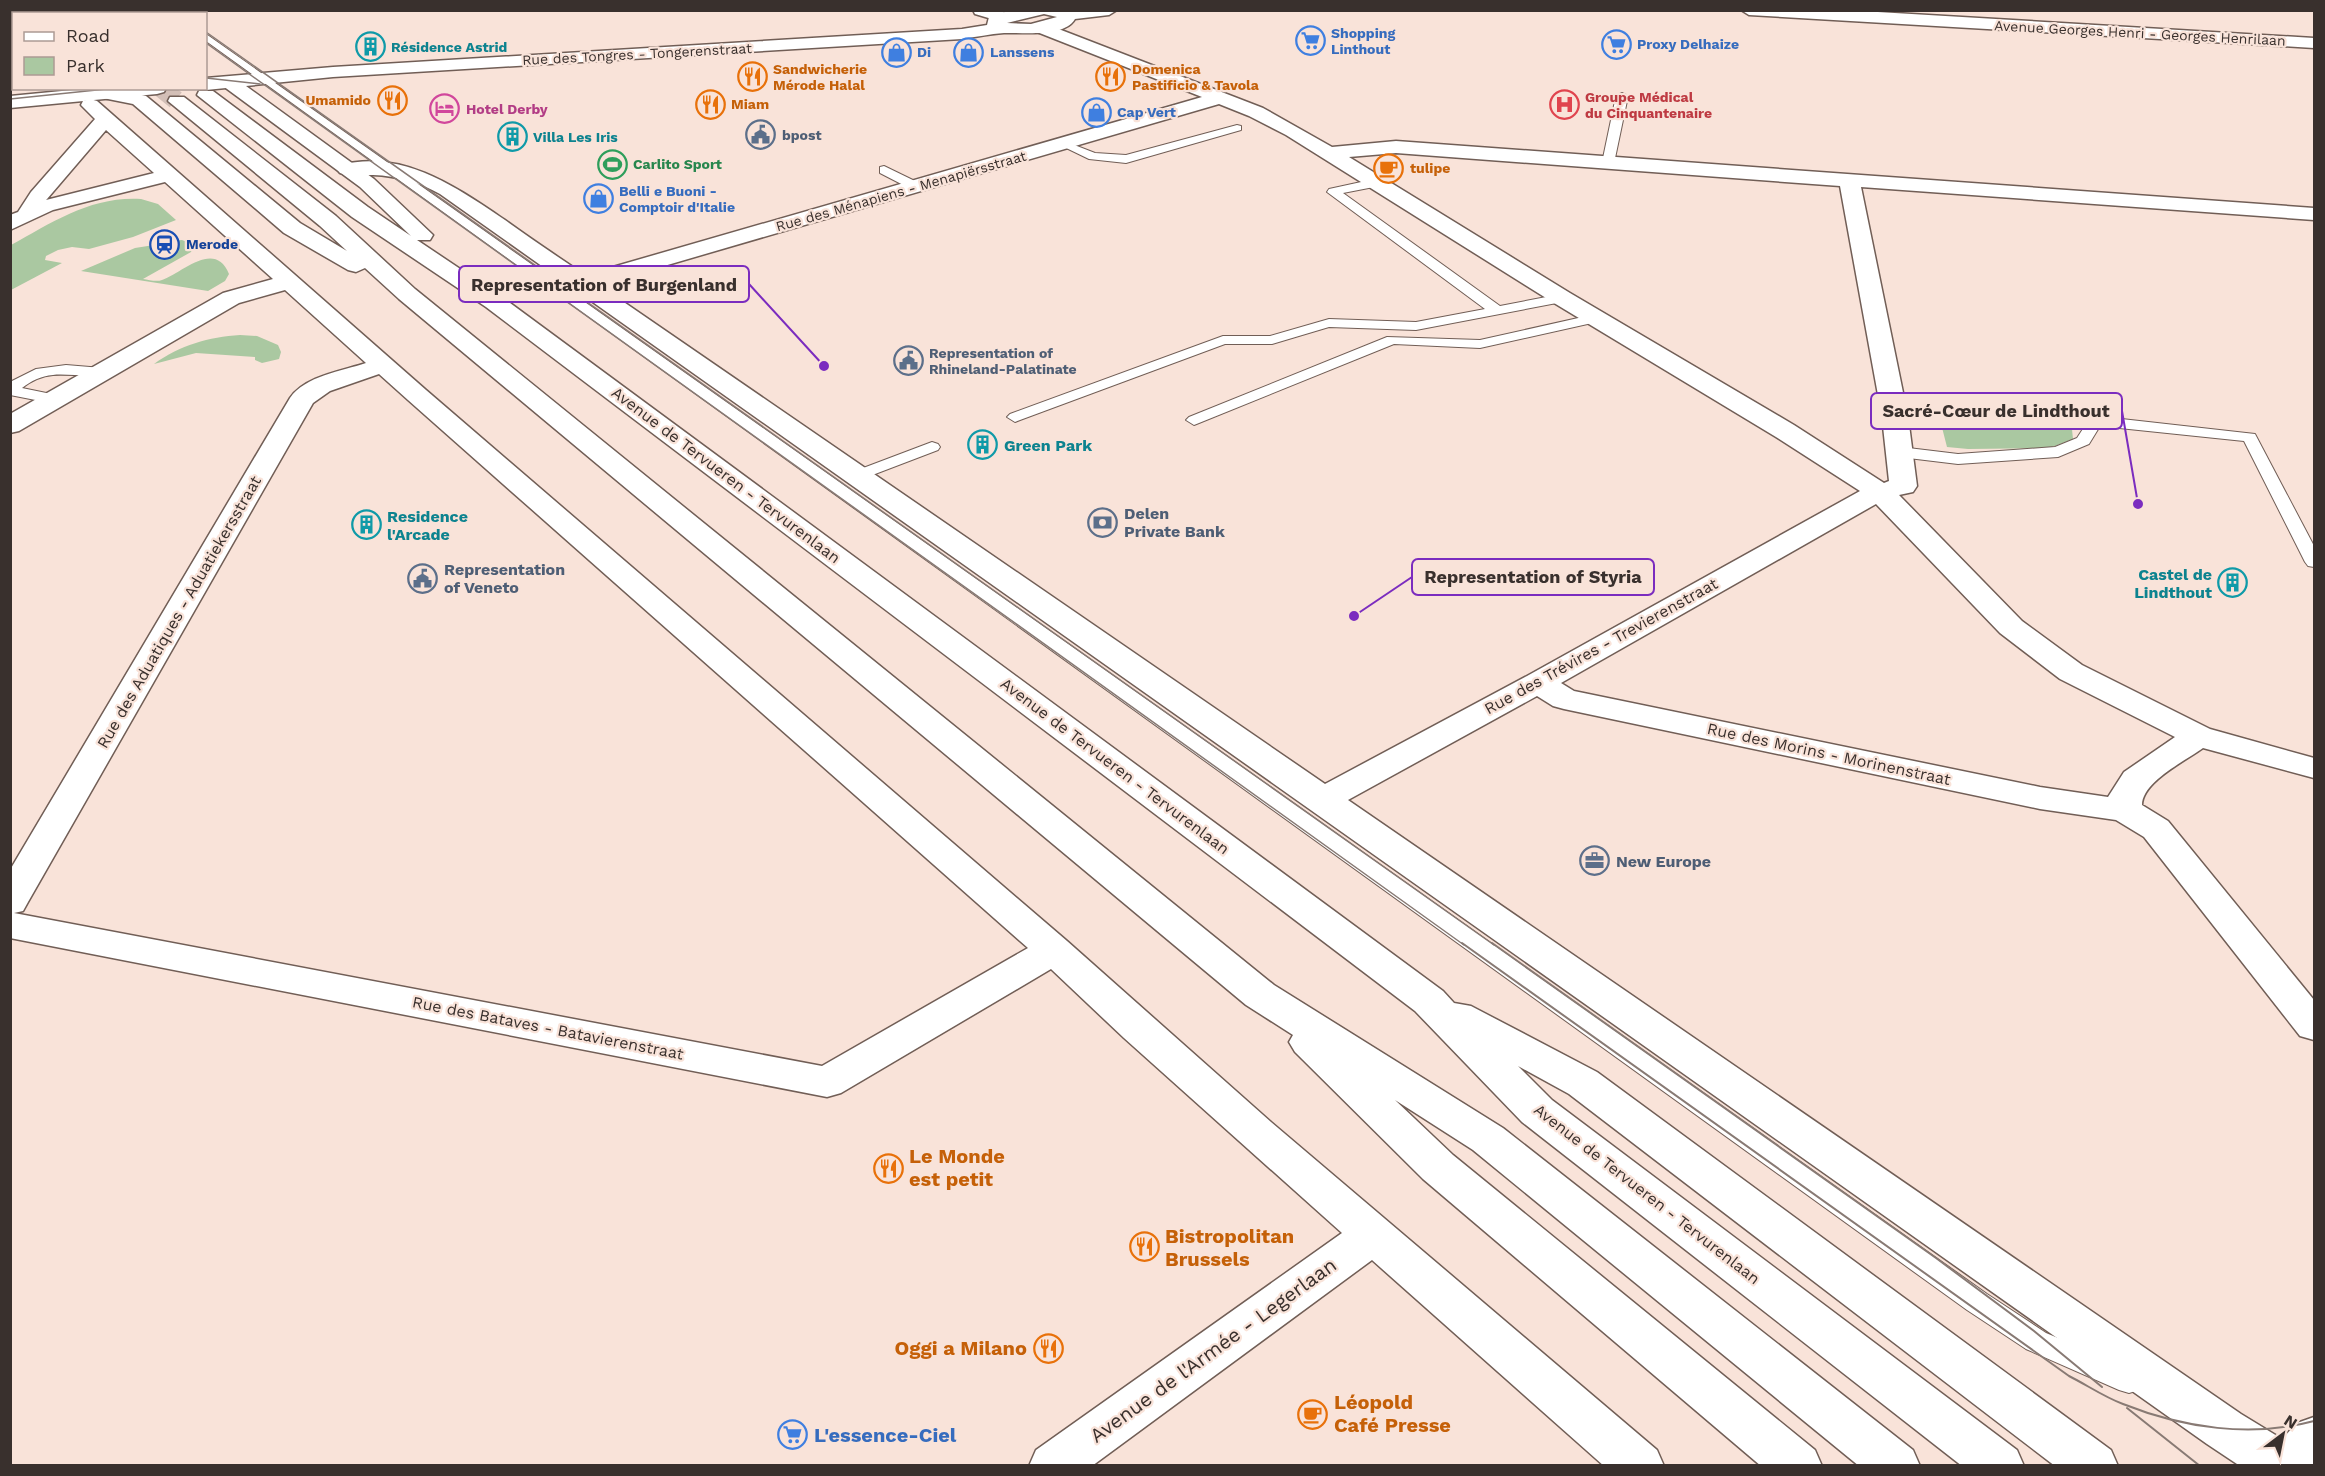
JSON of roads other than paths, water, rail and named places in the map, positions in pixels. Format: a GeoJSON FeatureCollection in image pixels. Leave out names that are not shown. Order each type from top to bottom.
{"type":"FeatureCollection","features":[{"type":"Feature","properties":{"kind":"main road"},"geometry":{"type":"LineString","coordinates":[[981,10],[1003,23]]}},
{"type":"Feature","properties":{"kind":"main road","name":"Rue des Tongres - Tongerenstraat"},"geometry":{"type":"LineString","coordinates":[[1058,12],[1109,10]]}},
{"type":"Feature","properties":{"kind":"main road","name":"Avenue Georges Henri - Georges Henrilaan"},"geometry":{"type":"LineString","coordinates":[[1749,10],[2314,43]]}},
{"type":"Feature","properties":{"kind":"main road","name":"Rue des Tongres - Tongerenstraat"},"geometry":{"type":"LineString","coordinates":[[211,81],[962,34],[1003,23],[1014,30],[1044,16],[1066,20],[1058,12]]}},
{"type":"Feature","properties":{"kind":"main road"},"geometry":{"type":"LineString","coordinates":[[1044,16],[1219,98],[1256,112],[1329,153],[1562,298],[1785,430],[1880,492],[2011,627],[2071,672],[2198,736],[2314,768]]}},
{"type":"Feature","properties":{"kind":"main road"},"geometry":{"type":"LineString","coordinates":[[211,81],[367,183],[494,302]]}},
{"type":"Feature","properties":{"kind":"main road","name":"Avenue de Tervueren - Tervurenlaan"},"geometry":{"type":"LineString","coordinates":[[211,81],[360,212],[494,302],[1429,1001],[1537,1111],[2000,1466]]}},
{"type":"Feature","properties":{"kind":"main road"},"geometry":{"type":"LineString","coordinates":[[10,92],[28,90]]}},
{"type":"Feature","properties":{"kind":"main road"},"geometry":{"type":"LineString","coordinates":[[18,220],[42,190],[102,101],[149,90]]}},
{"type":"Feature","properties":{"kind":"main road","name":"Rue des Ménapiens - Menapiërsstraat"},"geometry":{"type":"LineString","coordinates":[[582,283],[1219,98]]}},
{"type":"Feature","properties":{"kind":"main road"},"geometry":{"type":"LineString","coordinates":[[10,102],[138,100],[292,228],[407,294]]}},
{"type":"Feature","properties":{"kind":"main road"},"geometry":{"type":"LineString","coordinates":[[102,101],[170,175],[1054,950],[1146,1036],[1636,1464]]}},
{"type":"Feature","properties":{"kind":"main road"},"geometry":{"type":"LineString","coordinates":[[177,101],[328,221],[407,294],[1260,995],[1438,1167],[1798,1466]]}},
{"type":"Feature","properties":{"kind":"main road"},"geometry":{"type":"LineString","coordinates":[[1329,153],[1396,147],[1849,182],[2314,214]]}},
{"type":"Feature","properties":{"kind":"main road"},"geometry":{"type":"LineString","coordinates":[[347,169],[390,169],[428,178],[2224,1428],[2283,1466]]}},
{"type":"Feature","properties":{"kind":"main road"},"geometry":{"type":"LineString","coordinates":[[18,220],[46,206],[76,197],[170,175]]}},
{"type":"Feature","properties":{"kind":"main road"},"geometry":{"type":"LineString","coordinates":[[1849,182],[1900,452]]}},
{"type":"Feature","properties":{"kind":"main road"},"geometry":{"type":"LineString","coordinates":[[10,425],[231,298],[290,281]]}},
{"type":"Feature","properties":{"kind":"main road","name":"Rue des Aduatiques - Aduatiekersstraat"},"geometry":{"type":"LineString","coordinates":[[10,902],[303,398],[321,386],[383,364]]}},
{"type":"Feature","properties":{"kind":"main road","name":"Rue des Trévires - Trevierenstraat"},"geometry":{"type":"LineString","coordinates":[[1321,800],[1538,683],[1880,492],[1903,486],[1900,452]]}},
{"type":"Feature","properties":{"kind":"main road","name":"Rue des Morins - Morinenstraat"},"geometry":{"type":"LineString","coordinates":[[1538,683],[1564,699],[2040,798],[2125,810]]}},
{"type":"Feature","properties":{"kind":"main road"},"geometry":{"type":"LineString","coordinates":[[2198,736],[2136,779],[2125,796],[2125,810],[2156,829],[2314,1026]]}},
{"type":"Feature","properties":{"kind":"main road","name":"Rue des Bataves - Batavierenstraat"},"geometry":{"type":"LineString","coordinates":[[10,925],[827,1082],[1054,950]]}},
{"type":"Feature","properties":{"kind":"main road"},"geometry":{"type":"LineString","coordinates":[[1260,995],[1488,1139],[1896,1466]]}},
{"type":"Feature","properties":{"kind":"main road"},"geometry":{"type":"LineString","coordinates":[[1429,1001],[1583,1083],[2094,1466]]}},
{"type":"Feature","properties":{"kind":"main road","name":"Avenue de l'Armée - Legerlaan"},"geometry":{"type":"LineString","coordinates":[[1053,1466],[1374,1234]]}},
{"type":"Feature","properties":{"kind":"main road"},"geometry":{"type":"LineString","coordinates":[[2290,1466],[2314,1438]]}},
{"type":"Feature","properties":{"kind":"lane"},"geometry":{"type":"LineString","coordinates":[[207,38],[1977,1302],[2036,1341],[2113,1376],[2178,1396]]}},
{"type":"Feature","properties":{"kind":"lane"},"geometry":{"type":"LineString","coordinates":[[1608,163],[1622,96]]}},
{"type":"Feature","properties":{"kind":"lane"},"geometry":{"type":"LineString","coordinates":[[1064,144],[1093,156],[1126,159],[1237,128]]}},
{"type":"Feature","properties":{"kind":"lane"},"geometry":{"type":"LineString","coordinates":[[884,170],[917,187]]}},
{"type":"Feature","properties":{"kind":"lane"},"geometry":{"type":"LineString","coordinates":[[1375,183],[1333,192],[1383,226],[1458,285],[1497,310]]}},
{"type":"Feature","properties":{"kind":"lane"},"geometry":{"type":"LineString","coordinates":[[1015,417],[1223,340],[1272,340],[1329,322],[1416,326],[1562,298]]}},
{"type":"Feature","properties":{"kind":"lane"},"geometry":{"type":"LineString","coordinates":[[1194,420],[1392,340],[1480,344],[1596,318]]}},
{"type":"Feature","properties":{"kind":"lane"},"geometry":{"type":"LineString","coordinates":[[56,399],[10,390],[30,375],[47,371],[81,368],[102,372]]}},
{"type":"Feature","properties":{"kind":"lane"},"geometry":{"type":"LineString","coordinates":[[1900,452],[1958,459],[2058,452],[2083,441],[2095,421],[2250,437],[2314,562]]}},
{"type":"Feature","properties":{"kind":"lane"},"geometry":{"type":"LineString","coordinates":[[856,476],[932,447]]}},
{"type":"Feature","properties":{"kind":"tunnel"},"geometry":{"type":"LineString","coordinates":[[163,90],[177,101]]}},
{"type":"Feature","properties":{"kind":"tram line"},"geometry":{"type":"LineString","coordinates":[[207,33],[1494,945]]}},
{"type":"Feature","properties":{"kind":"tram line"},"geometry":{"type":"LineString","coordinates":[[207,44],[1464,945]]}},
{"type":"Feature","properties":{"kind":"tram line"},"geometry":{"type":"LineString","coordinates":[[207,78],[260,84]]}},
{"type":"Feature","properties":{"kind":"tram line"},"geometry":{"type":"LineString","coordinates":[[10,99],[97,90]]}},
{"type":"Feature","properties":{"kind":"tram line"},"geometry":{"type":"LineString","coordinates":[[1462,943],[2069,1376],[2123,1404],[2193,1424],[2217,1428],[2266,1429],[2314,1421]]}},
{"type":"Feature","properties":{"kind":"tram line"},"geometry":{"type":"LineString","coordinates":[[1492,943],[1936,1258],[2034,1331],[2102,1387]]}},
{"type":"Feature","properties":{"kind":"tram line"},"geometry":{"type":"LineString","coordinates":[[2127,1408],[2200,1466]]}},
{"type":"Feature","properties":{"kind":"place","name":"Shopping Linthout"},"geometry":{"type":"Point","coordinates":[1310,41]}},
{"type":"Feature","properties":{"kind":"place","name":"Proxy Delhaize"},"geometry":{"type":"Point","coordinates":[1616,44]}},
{"type":"Feature","properties":{"kind":"place","name":"Résidence Astrid"},"geometry":{"type":"Point","coordinates":[370,47]}},
{"type":"Feature","properties":{"kind":"place","name":"Di"},"geometry":{"type":"Point","coordinates":[896,52]}},
{"type":"Feature","properties":{"kind":"place","name":"Lanssens"},"geometry":{"type":"Point","coordinates":[969,52]}},
{"type":"Feature","properties":{"kind":"place","name":"Sandwicherie Mérode Halal"},"geometry":{"type":"Point","coordinates":[752,77]}},
{"type":"Feature","properties":{"kind":"place","name":"Domenica Pastificio & Tavola"},"geometry":{"type":"Point","coordinates":[1111,77]}},
{"type":"Feature","properties":{"kind":"place","name":"Umamido"},"geometry":{"type":"Point","coordinates":[392,100]}},
{"type":"Feature","properties":{"kind":"place","name":"Miam"},"geometry":{"type":"Point","coordinates":[710,104]}},
{"type":"Feature","properties":{"kind":"place","name":"Groupe Médical du Cinquantenaire"},"geometry":{"type":"Point","coordinates":[1564,105]}},
{"type":"Feature","properties":{"kind":"place","name":"Hotel Derby"},"geometry":{"type":"Point","coordinates":[445,109]}},
{"type":"Feature","properties":{"kind":"place","name":"Cap Vert"},"geometry":{"type":"Point","coordinates":[1096,112]}},
{"type":"Feature","properties":{"kind":"place","name":"bpost"},"geometry":{"type":"Point","coordinates":[761,135]}},
{"type":"Feature","properties":{"kind":"place","name":"Villa Les Iris"},"geometry":{"type":"Point","coordinates":[512,137]}},
{"type":"Feature","properties":{"kind":"place","name":"Carlito Sport"},"geometry":{"type":"Point","coordinates":[612,164]}},
{"type":"Feature","properties":{"kind":"place","name":"tulipe"},"geometry":{"type":"Point","coordinates":[1389,168]}},
{"type":"Feature","properties":{"kind":"place","name":"Belli e Buoni - Comptoir d'Italie"},"geometry":{"type":"Point","coordinates":[598,199]}},
{"type":"Feature","properties":{"kind":"place","name":"Merode"},"geometry":{"type":"Point","coordinates":[165,244]}},
{"type":"Feature","properties":{"kind":"place","name":"Representation of Rhineland-Palatinate"},"geometry":{"type":"Point","coordinates":[908,361]}},
{"type":"Feature","properties":{"kind":"place","name":"Representation of Burgenland"},"geometry":{"type":"Point","coordinates":[824,366]}},
{"type":"Feature","properties":{"kind":"place","name":"Green Park"},"geometry":{"type":"Point","coordinates":[983,445]}},
{"type":"Feature","properties":{"kind":"place","name":"Sacré-Cœur de Lindthout"},"geometry":{"type":"Point","coordinates":[2138,504]}},
{"type":"Feature","properties":{"kind":"place","name":"Delen Private Bank"},"geometry":{"type":"Point","coordinates":[1103,522]}},
{"type":"Feature","properties":{"kind":"place","name":"Residence l'Arcade"},"geometry":{"type":"Point","coordinates":[366,525]}},
{"type":"Feature","properties":{"kind":"place","name":"Representation of Veneto"},"geometry":{"type":"Point","coordinates":[423,578]}},
{"type":"Feature","properties":{"kind":"place","name":"Castel de Lindthout"},"geometry":{"type":"Point","coordinates":[2233,583]}},
{"type":"Feature","properties":{"kind":"place","name":"Representation of Styria"},"geometry":{"type":"Point","coordinates":[1354,616]}},
{"type":"Feature","properties":{"kind":"place","name":"New Europe"},"geometry":{"type":"Point","coordinates":[1595,861]}},
{"type":"Feature","properties":{"kind":"place","name":"Le Monde est petit"},"geometry":{"type":"Point","coordinates":[888,1168]}},
{"type":"Feature","properties":{"kind":"place","name":"Bistropolitan Brussels"},"geometry":{"type":"Point","coordinates":[1144,1247]}},
{"type":"Feature","properties":{"kind":"place","name":"Oggi a Milano"},"geometry":{"type":"Point","coordinates":[1048,1348]}},
{"type":"Feature","properties":{"kind":"place","name":"Léopold Café Presse"},"geometry":{"type":"Point","coordinates":[1313,1414]}},
{"type":"Feature","properties":{"kind":"place","name":"L'essence-Ciel"},"geometry":{"type":"Point","coordinates":[793,1435]}}]}
